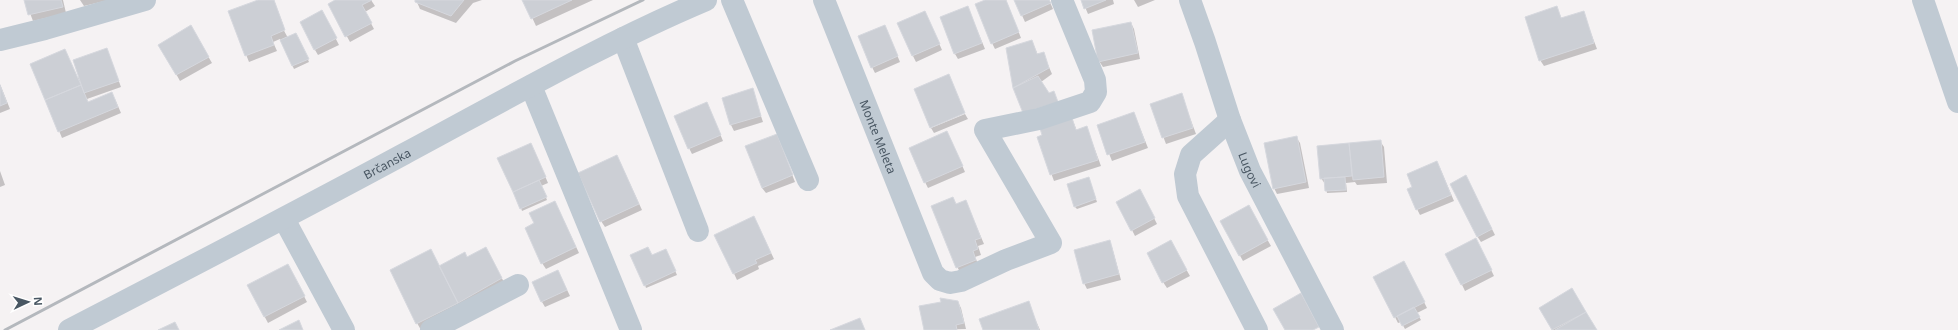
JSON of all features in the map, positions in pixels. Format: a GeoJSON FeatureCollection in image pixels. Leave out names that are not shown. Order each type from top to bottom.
{"type":"FeatureCollection","features":[{"type":"Feature","properties":{"kind":"street"},"geometry":{"type":"LineString","coordinates":[[0,40],[45,29],[145,0]]}},
{"type":"Feature","properties":{"kind":"street","name":"Brčanska"},"geometry":{"type":"LineString","coordinates":[[69,330],[284,219],[623,38],[706,0]]}},
{"type":"Feature","properties":{"kind":"street"},"geometry":{"type":"LineString","coordinates":[[732,0],[808,180]]}},
{"type":"Feature","properties":{"kind":"street","name":"Monte Meleta"},"geometry":{"type":"LineString","coordinates":[[824,0],[933,273],[940,280],[950,283],[962,281],[1006,260],[1051,243],[985,130],[1039,119],[1090,102],[1096,92],[1095,80],[1062,0]]}},
{"type":"Feature","properties":{"kind":"street","name":"Lugovi"},"geometry":{"type":"LineString","coordinates":[[1190,0],[1230,120],[1250,171],[1333,330]]}},
{"type":"Feature","properties":{"kind":"street"},"geometry":{"type":"LineString","coordinates":[[1923,0],[1958,102]]}},
{"type":"Feature","properties":{"kind":"street"},"geometry":{"type":"LineString","coordinates":[[623,38],[698,231]]}},
{"type":"Feature","properties":{"kind":"street"},"geometry":{"type":"LineString","coordinates":[[531,86],[631,330]]}},
{"type":"Feature","properties":{"kind":"street"},"geometry":{"type":"LineString","coordinates":[[1230,120],[1191,155],[1185,174],[1188,196],[1257,330]]}},
{"type":"Feature","properties":{"kind":"street"},"geometry":{"type":"LineString","coordinates":[[284,219],[344,330]]}},
{"type":"Feature","properties":{"kind":"street"},"geometry":{"type":"LineString","coordinates":[[431,330],[518,285]]}},
{"type":"Feature","properties":{"kind":"building"},"geometry":{"type":"Polygon","coordinates":[[[24,0],[61,0],[63,7],[28,15],[24,0]]]}},
{"type":"Feature","properties":{"kind":"building"},"geometry":{"type":"Polygon","coordinates":[[[258,0],[274,0],[285,30],[271,36],[274,45],[245,56],[228,11],[258,0]]]}},
{"type":"Feature","properties":{"kind":"building"},"geometry":{"type":"Polygon","coordinates":[[[335,0],[372,0],[362,5],[372,23],[345,37],[328,4],[335,0]]]}},
{"type":"Feature","properties":{"kind":"building"},"geometry":{"type":"Polygon","coordinates":[[[415,0],[464,0],[451,16],[415,2],[415,0]]]}},
{"type":"Feature","properties":{"kind":"building"},"geometry":{"type":"Polygon","coordinates":[[[522,0],[572,0],[531,19],[522,0]]]}},
{"type":"Feature","properties":{"kind":"building"},"geometry":{"type":"Polygon","coordinates":[[[985,0],[1006,0],[1019,32],[991,44],[975,4],[985,0]]]}},
{"type":"Feature","properties":{"kind":"building"},"geometry":{"type":"Polygon","coordinates":[[[1014,0],[1049,0],[1051,3],[1021,16],[1014,0]]]}},
{"type":"Feature","properties":{"kind":"building"},"geometry":{"type":"Polygon","coordinates":[[[1081,0],[1106,0],[1084,9],[1081,0]]]}},
{"type":"Feature","properties":{"kind":"building"},"geometry":{"type":"Polygon","coordinates":[[[968,6],[982,43],[954,54],[940,17],[968,6]]]}},
{"type":"Feature","properties":{"kind":"building"},"geometry":{"type":"Polygon","coordinates":[[[1557,6],[1561,18],[1584,11],[1594,43],[1539,61],[1525,17],[1557,6]]]}},
{"type":"Feature","properties":{"kind":"building"},"geometry":{"type":"Polygon","coordinates":[[[322,10],[337,38],[314,50],[300,22],[322,10]]]}},
{"type":"Feature","properties":{"kind":"building"},"geometry":{"type":"Polygon","coordinates":[[[925,11],[940,44],[912,56],[897,23],[925,11]]]}},
{"type":"Feature","properties":{"kind":"building"},"geometry":{"type":"Polygon","coordinates":[[[1131,22],[1138,53],[1098,62],[1092,30],[1131,22]]]}},
{"type":"Feature","properties":{"kind":"building"},"geometry":{"type":"Polygon","coordinates":[[[191,25],[209,57],[176,75],[158,45],[191,25]]]}},
{"type":"Feature","properties":{"kind":"building"},"geometry":{"type":"Polygon","coordinates":[[[885,25],[898,56],[871,68],[858,36],[885,25]]]}},
{"type":"Feature","properties":{"kind":"building"},"geometry":{"type":"Polygon","coordinates":[[[296,33],[309,59],[292,66],[280,40],[296,33]]]}},
{"type":"Feature","properties":{"kind":"building"},"geometry":{"type":"Polygon","coordinates":[[[1032,40],[1037,54],[1044,52],[1049,68],[1013,88],[1006,48],[1032,40]]]}},
{"type":"Feature","properties":{"kind":"building"},"geometry":{"type":"Polygon","coordinates":[[[107,48],[119,81],[84,93],[73,60],[107,48]]]}},
{"type":"Feature","properties":{"kind":"building"},"geometry":{"type":"Polygon","coordinates":[[[65,49],[81,85],[45,100],[30,64],[65,49]]]}},
{"type":"Feature","properties":{"kind":"building"},"geometry":{"type":"Polygon","coordinates":[[[949,74],[965,113],[930,128],[914,89],[949,74]]]}},
{"type":"Feature","properties":{"kind":"building"},"geometry":{"type":"Polygon","coordinates":[[[1038,76],[1049,93],[1054,91],[1058,102],[1023,113],[1013,88],[1038,76]]]}},
{"type":"Feature","properties":{"kind":"building"},"geometry":{"type":"Polygon","coordinates":[[[0,85],[7,103],[0,106],[0,85]]]}},
{"type":"Feature","properties":{"kind":"building"},"geometry":{"type":"Polygon","coordinates":[[[81,85],[88,102],[112,92],[118,107],[58,132],[45,100],[81,85]]]}},
{"type":"Feature","properties":{"kind":"building"},"geometry":{"type":"Polygon","coordinates":[[[753,88],[761,116],[730,125],[722,98],[753,88]]]}},
{"type":"Feature","properties":{"kind":"building"},"geometry":{"type":"Polygon","coordinates":[[[1182,93],[1193,128],[1162,138],[1150,104],[1182,93]]]}},
{"type":"Feature","properties":{"kind":"building"},"geometry":{"type":"Polygon","coordinates":[[[707,102],[721,135],[688,149],[674,116],[707,102]]]}},
{"type":"Feature","properties":{"kind":"building"},"geometry":{"type":"Polygon","coordinates":[[[1134,112],[1145,142],[1107,155],[1097,125],[1134,112]]]}},
{"type":"Feature","properties":{"kind":"building"},"geometry":{"type":"Polygon","coordinates":[[[1071,115],[1076,130],[1087,126],[1098,160],[1050,175],[1037,137],[1042,135],[1039,125],[1071,115]]]}},
{"type":"Feature","properties":{"kind":"building"},"geometry":{"type":"Polygon","coordinates":[[[947,131],[963,166],[924,183],[909,148],[947,131]]]}},
{"type":"Feature","properties":{"kind":"building"},"geometry":{"type":"Polygon","coordinates":[[[777,134],[793,175],[762,188],[745,146],[777,134]]]}},
{"type":"Feature","properties":{"kind":"building"},"geometry":{"type":"Polygon","coordinates":[[[1297,136],[1306,182],[1273,189],[1264,143],[1297,136]]]}},
{"type":"Feature","properties":{"kind":"building"},"geometry":{"type":"Polygon","coordinates":[[[1381,140],[1384,177],[1353,180],[1349,143],[1381,140]]]}},
{"type":"Feature","properties":{"kind":"building"},"geometry":{"type":"Polygon","coordinates":[[[531,143],[546,177],[513,192],[497,158],[531,143]]]}},
{"type":"Feature","properties":{"kind":"building"},"geometry":{"type":"Polygon","coordinates":[[[1349,143],[1352,176],[1320,179],[1317,146],[1349,143]]]}},
{"type":"Feature","properties":{"kind":"building"},"geometry":{"type":"Polygon","coordinates":[[[617,155],[639,204],[600,222],[578,173],[617,155]]]}},
{"type":"Feature","properties":{"kind":"building"},"geometry":{"type":"Polygon","coordinates":[[[1437,161],[1451,195],[1416,210],[1407,189],[1412,187],[1407,174],[1437,161]]]}},
{"type":"Feature","properties":{"kind":"building"},"geometry":{"type":"Polygon","coordinates":[[[1466,175],[1492,229],[1477,237],[1450,184],[1466,175]]]}},
{"type":"Feature","properties":{"kind":"building"},"geometry":{"type":"Polygon","coordinates":[[[1089,177],[1096,199],[1074,207],[1067,184],[1089,177]]]}},
{"type":"Feature","properties":{"kind":"building"},"geometry":{"type":"Polygon","coordinates":[[[1345,177],[1346,190],[1325,191],[1324,178],[1345,177]]]}},
{"type":"Feature","properties":{"kind":"building"},"geometry":{"type":"Polygon","coordinates":[[[539,180],[547,197],[520,209],[513,192],[539,180]]]}},
{"type":"Feature","properties":{"kind":"building"},"geometry":{"type":"Polygon","coordinates":[[[1140,189],[1155,218],[1131,231],[1116,202],[1140,189]]]}},
{"type":"Feature","properties":{"kind":"building"},"geometry":{"type":"Polygon","coordinates":[[[953,197],[956,204],[966,200],[981,238],[975,240],[978,249],[973,251],[976,260],[956,268],[931,206],[953,197]]]}},
{"type":"Feature","properties":{"kind":"building"},"geometry":{"type":"Polygon","coordinates":[[[555,201],[576,247],[541,264],[525,228],[534,223],[529,213],[555,201]]]}},
{"type":"Feature","properties":{"kind":"building"},"geometry":{"type":"Polygon","coordinates":[[[1249,205],[1268,240],[1239,256],[1220,221],[1249,205]]]}},
{"type":"Feature","properties":{"kind":"building"},"geometry":{"type":"Polygon","coordinates":[[[754,216],[771,253],[755,260],[757,263],[733,274],[714,235],[754,216]]]}},
{"type":"Feature","properties":{"kind":"building"},"geometry":{"type":"Polygon","coordinates":[[[1476,238],[1492,270],[1461,285],[1445,254],[1476,238]]]}},
{"type":"Feature","properties":{"kind":"building"},"geometry":{"type":"Polygon","coordinates":[[[1110,240],[1119,274],[1083,284],[1074,250],[1110,240]]]}},
{"type":"Feature","properties":{"kind":"building"},"geometry":{"type":"Polygon","coordinates":[[[1171,240],[1187,270],[1162,283],[1147,253],[1171,240]]]}},
{"type":"Feature","properties":{"kind":"building"},"geometry":{"type":"Polygon","coordinates":[[[486,247],[502,278],[458,303],[439,266],[465,252],[467,257],[486,247]]]}},
{"type":"Feature","properties":{"kind":"building"},"geometry":{"type":"Polygon","coordinates":[[[648,247],[652,255],[666,249],[676,271],[644,286],[630,255],[648,247]]]}},
{"type":"Feature","properties":{"kind":"building"},"geometry":{"type":"Polygon","coordinates":[[[431,249],[458,303],[416,324],[390,270],[431,249]]]}},
{"type":"Feature","properties":{"kind":"building"},"geometry":{"type":"Polygon","coordinates":[[[1404,261],[1425,302],[1394,318],[1373,277],[1404,261]]]}},
{"type":"Feature","properties":{"kind":"building"},"geometry":{"type":"Polygon","coordinates":[[[288,264],[305,296],[264,317],[247,285],[288,264]]]}},
{"type":"Feature","properties":{"kind":"building"},"geometry":{"type":"Polygon","coordinates":[[[558,270],[567,290],[541,302],[532,282],[558,270]]]}},
{"type":"Feature","properties":{"kind":"building"},"geometry":{"type":"Polygon","coordinates":[[[1572,288],[1586,312],[1552,330],[1539,308],[1572,288]]]}},
{"type":"Feature","properties":{"kind":"building"},"geometry":{"type":"Polygon","coordinates":[[[1301,293],[1319,327],[1313,330],[1285,330],[1273,309],[1301,293]]]}},
{"type":"Feature","properties":{"kind":"building"},"geometry":{"type":"Polygon","coordinates":[[[940,298],[958,301],[964,323],[956,325],[957,330],[924,330],[919,306],[941,302],[940,298]]]}},
{"type":"Feature","properties":{"kind":"building"},"geometry":{"type":"Polygon","coordinates":[[[1029,301],[1039,330],[983,330],[979,319],[1029,301]]]}},
{"type":"Feature","properties":{"kind":"building"},"geometry":{"type":"Polygon","coordinates":[[[1414,307],[1420,317],[1402,326],[1397,316],[1414,307]]]}},
{"type":"Feature","properties":{"kind":"building"},"geometry":{"type":"Polygon","coordinates":[[[1586,312],[1597,330],[1555,330],[1586,312]]]}},
{"type":"Feature","properties":{"kind":"building"},"geometry":{"type":"Polygon","coordinates":[[[860,318],[865,330],[830,330],[860,318]]]}},
{"type":"Feature","properties":{"kind":"building"},"geometry":{"type":"Polygon","coordinates":[[[299,320],[303,330],[279,330],[299,320]]]}},
{"type":"Feature","properties":{"kind":"building"},"geometry":{"type":"Polygon","coordinates":[[[175,322],[179,330],[158,330],[175,322]]]}},
{"type":"Feature","properties":{"kind":"railway"},"geometry":{"type":"LineString","coordinates":[[5,330],[515,61],[643,0]]}}]}
